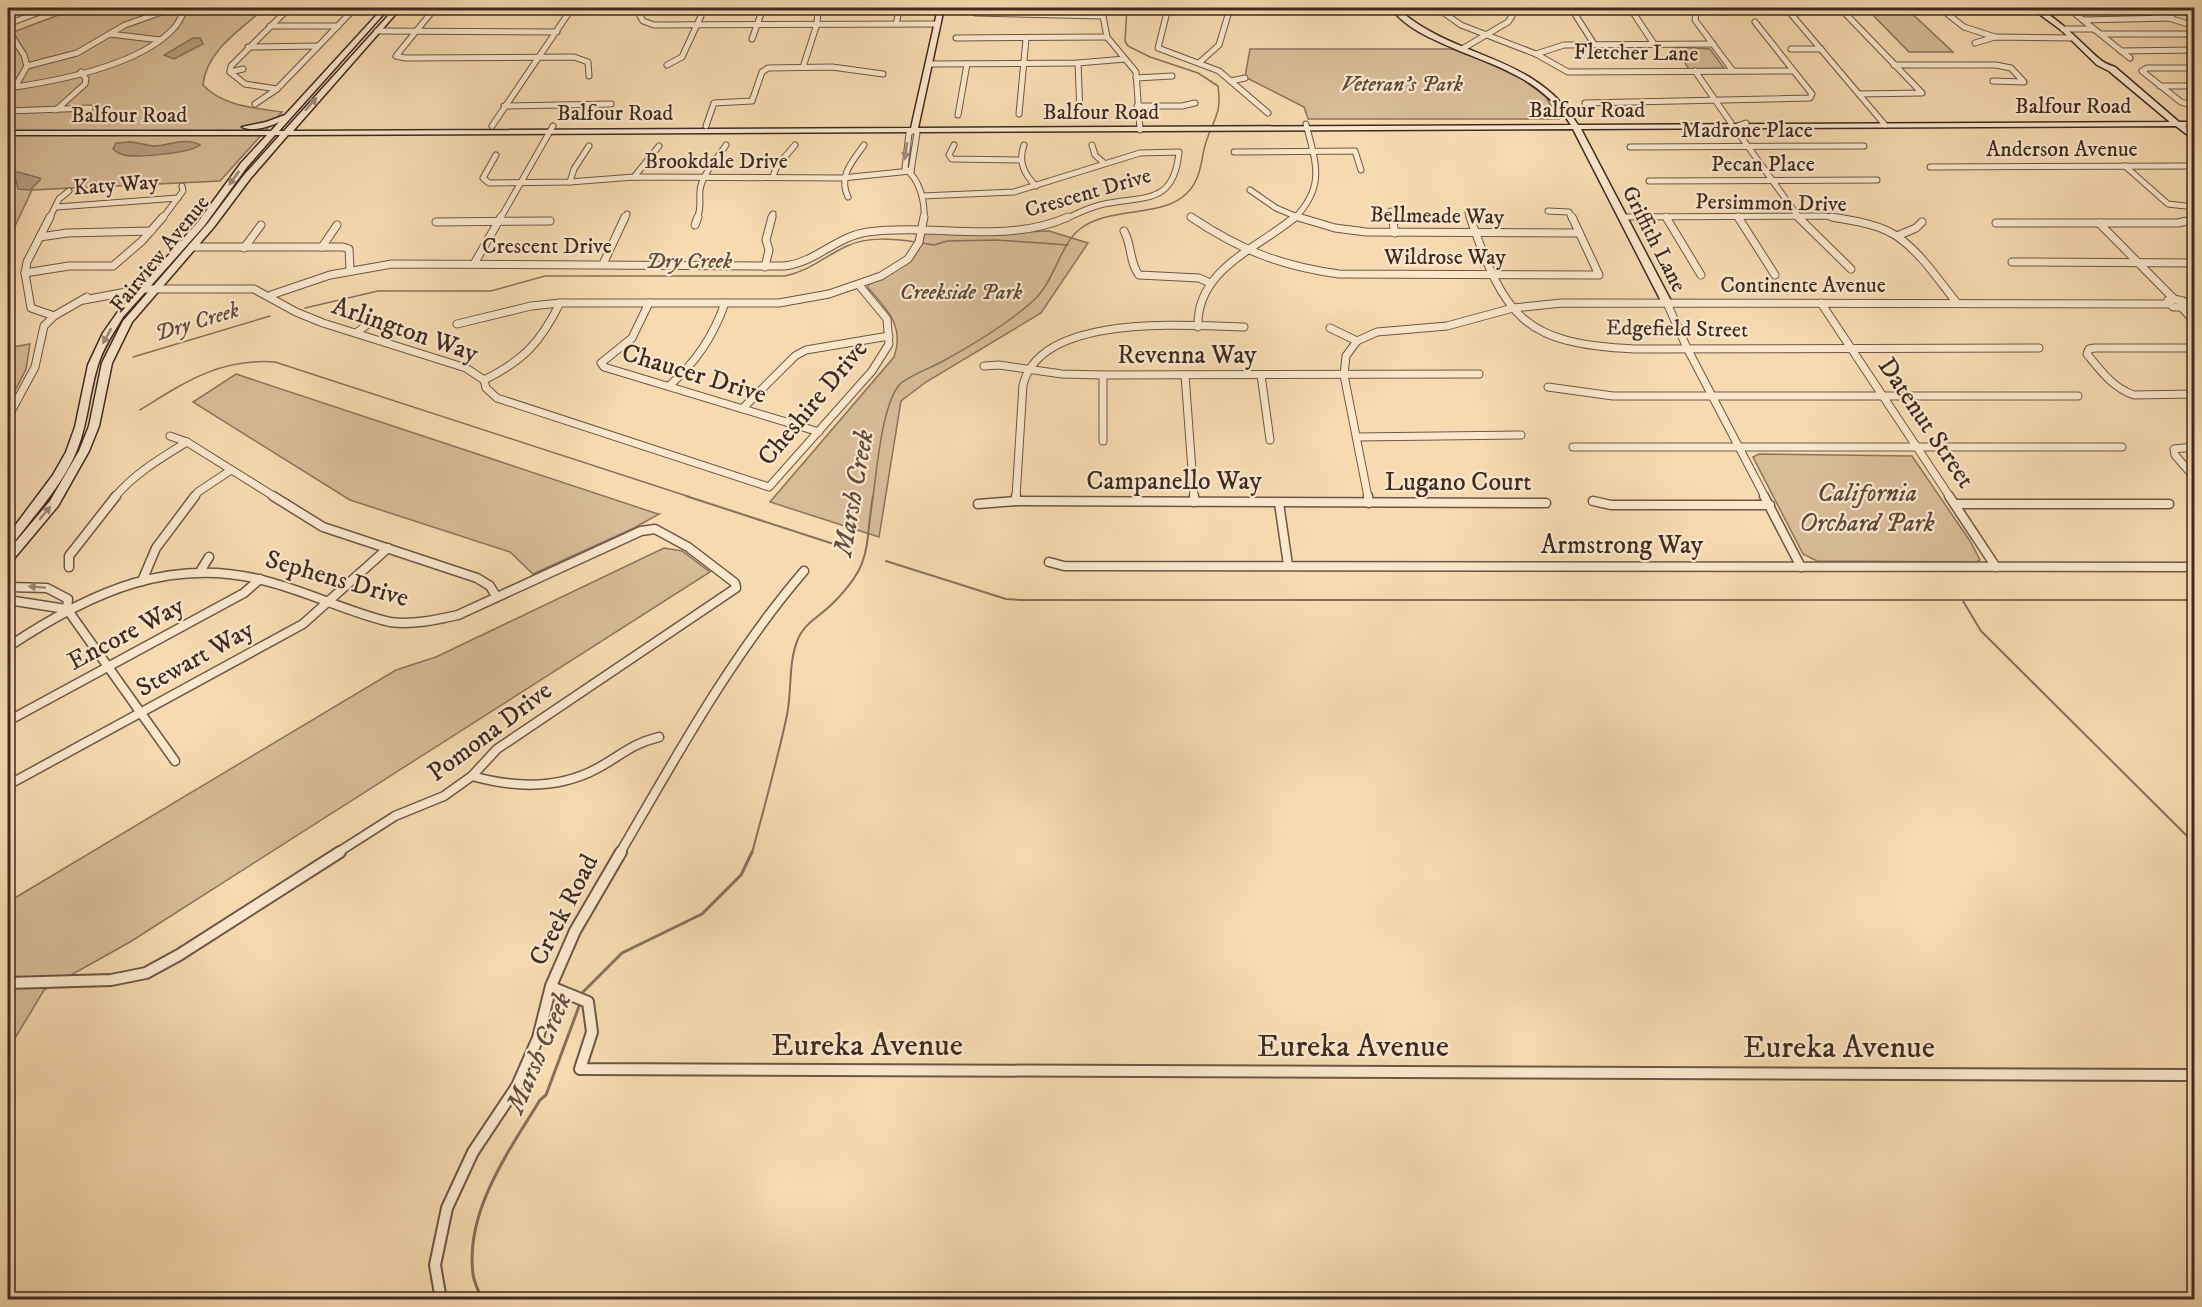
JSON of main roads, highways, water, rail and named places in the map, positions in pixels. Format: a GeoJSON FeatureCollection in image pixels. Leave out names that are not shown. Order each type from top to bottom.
{"type":"FeatureCollection","features":[{"type":"Feature","properties":{"kind":"main road","name":"Fairview Avenue"},"geometry":{"type":"LineString","coordinates":[[8,558],[54,503],[84,451],[94,426],[108,363],[128,321],[192,247],[281,130],[290,114],[386,8]]}},
{"type":"Feature","properties":{"kind":"main road","name":"Fairview Avenue"},"geometry":{"type":"LineString","coordinates":[[8,542],[57,477],[71,452],[80,427],[93,365],[108,333],[142,289],[201,224],[244,165],[332,81],[398,8]]}},
{"type":"Feature","properties":{"kind":"main road"},"geometry":{"type":"LineString","coordinates":[[915,128],[941,8]]}},
{"type":"Feature","properties":{"kind":"main road","name":"Griffith Lane"},"geometry":{"type":"LineString","coordinates":[[1394,8],[1414,25],[1434,37],[1503,64],[1543,87],[1561,105],[1574,125],[1667,303]]}},
{"type":"Feature","properties":{"kind":"main road"},"geometry":{"type":"LineString","coordinates":[[2034,8],[2061,27],[2100,63],[2112,69],[2169,121],[2194,149]]}},
{"type":"Feature","properties":{"kind":"main road"},"geometry":{"type":"LineString","coordinates":[[2042,8],[2060,23],[2061,27]]}},
{"type":"Feature","properties":{"kind":"main road"},"geometry":{"type":"LineString","coordinates":[[373,22],[370,30],[376,33]]}},
{"type":"Feature","properties":{"kind":"main road"},"geometry":{"type":"LineString","coordinates":[[332,81],[327,77],[341,61],[339,59]]}},
{"type":"Feature","properties":{"kind":"main road"},"geometry":{"type":"LineString","coordinates":[[2100,63],[2101,69],[2194,138]]}},
{"type":"Feature","properties":{"kind":"main road"},"geometry":{"type":"LineString","coordinates":[[238,128],[268,124],[290,114]]}},
{"type":"Feature","properties":{"kind":"main road"},"geometry":{"type":"LineString","coordinates":[[2059,124],[2059,121],[2073,119]]}},
{"type":"Feature","properties":{"kind":"main road","name":"Balfour Road"},"geometry":{"type":"LineString","coordinates":[[1732,125],[1746,123],[2046,122],[2073,119],[2169,121],[2194,124]]}},
{"type":"Feature","properties":{"kind":"main road","name":"Balfour Road"},"geometry":{"type":"LineString","coordinates":[[2046,122],[2059,124],[2194,119]]}},
{"type":"Feature","properties":{"kind":"main road","name":"Balfour Road"},"geometry":{"type":"LineString","coordinates":[[8,133],[1732,125],[1883,122]]}},
{"type":"Feature","properties":{"kind":"main road","name":"Balfour Road"},"geometry":{"type":"LineString","coordinates":[[8,128],[281,130],[492,126],[552,129],[706,126],[915,128]]}},
{"type":"Feature","properties":{"kind":"waterway","name":"Marsh Creek"},"geometry":{"type":"LineString","coordinates":[[1067,245],[1080,229],[1094,221],[1160,207],[1175,202],[1188,192],[1197,178],[1206,142],[1218,110],[1218,86],[1198,73],[1150,57],[1128,46],[1125,41],[1127,8]]}},
{"type":"Feature","properties":{"kind":"waterway","name":"Dry Creek"},"geometry":{"type":"LineString","coordinates":[[305,308],[378,291],[491,291],[545,276],[785,276],[802,271],[855,243],[881,239],[916,242]]}},
{"type":"Feature","properties":{"kind":"waterway","name":"Dry Creek"},"geometry":{"type":"LineString","coordinates":[[922,243],[934,245],[947,241],[997,240],[1067,245]]}},
{"type":"Feature","properties":{"kind":"waterway","name":"Marsh Creek"},"geometry":{"type":"LineString","coordinates":[[873,497],[885,420],[889,405],[901,383],[980,340],[1013,318],[1041,293],[1067,245]]}},
{"type":"Feature","properties":{"kind":"waterway","name":"Dry Creek"},"geometry":{"type":"LineString","coordinates":[[133,357],[270,316]]}},
{"type":"Feature","properties":{"kind":"waterway"},"geometry":{"type":"LineString","coordinates":[[140,410],[188,381],[220,368],[255,362],[275,362],[690,497]]}},
{"type":"Feature","properties":{"kind":"waterway"},"geometry":{"type":"LineString","coordinates":[[686,496],[843,547]]}},
{"type":"Feature","properties":{"kind":"waterway","name":"Marsh Creek"},"geometry":{"type":"LineString","coordinates":[[752,853],[787,715],[791,667],[798,639],[804,628],[846,589],[861,565],[865,554],[873,496]]}},
{"type":"Feature","properties":{"kind":"waterway"},"geometry":{"type":"LineString","coordinates":[[886,561],[1006,599],[1020,600],[2194,600]]}},
{"type":"Feature","properties":{"kind":"waterway"},"geometry":{"type":"LineString","coordinates":[[1963,601],[1981,631],[2194,843]]}},
{"type":"Feature","properties":{"kind":"waterway","name":"Marsh Creek"},"geometry":{"type":"LineString","coordinates":[[582,996],[583,992],[622,953],[702,914],[741,875],[752,852]]}},
{"type":"Feature","properties":{"kind":"waterway","name":"Marsh Creek"},"geometry":{"type":"LineString","coordinates":[[482,1300],[474,1277],[472,1251],[483,1205],[503,1161],[540,1100],[546,1095],[581,1001]]}},
{"type":"Feature","properties":{"kind":"railway"},"geometry":{"type":"LineString","coordinates":[[2175,8],[2194,14]]}},
{"type":"Feature","properties":{"kind":"park label","name":"Veteran's Park"},"geometry":{"type":"Point","coordinates":[1402,84]}},
{"type":"Feature","properties":{"kind":"park label","name":"Creekside Park"},"geometry":{"type":"Point","coordinates":[961,292]}},
{"type":"Feature","properties":{"kind":"park label","name":"California Orchard Park"},"geometry":{"type":"Point","coordinates":[1867,508]}}]}
